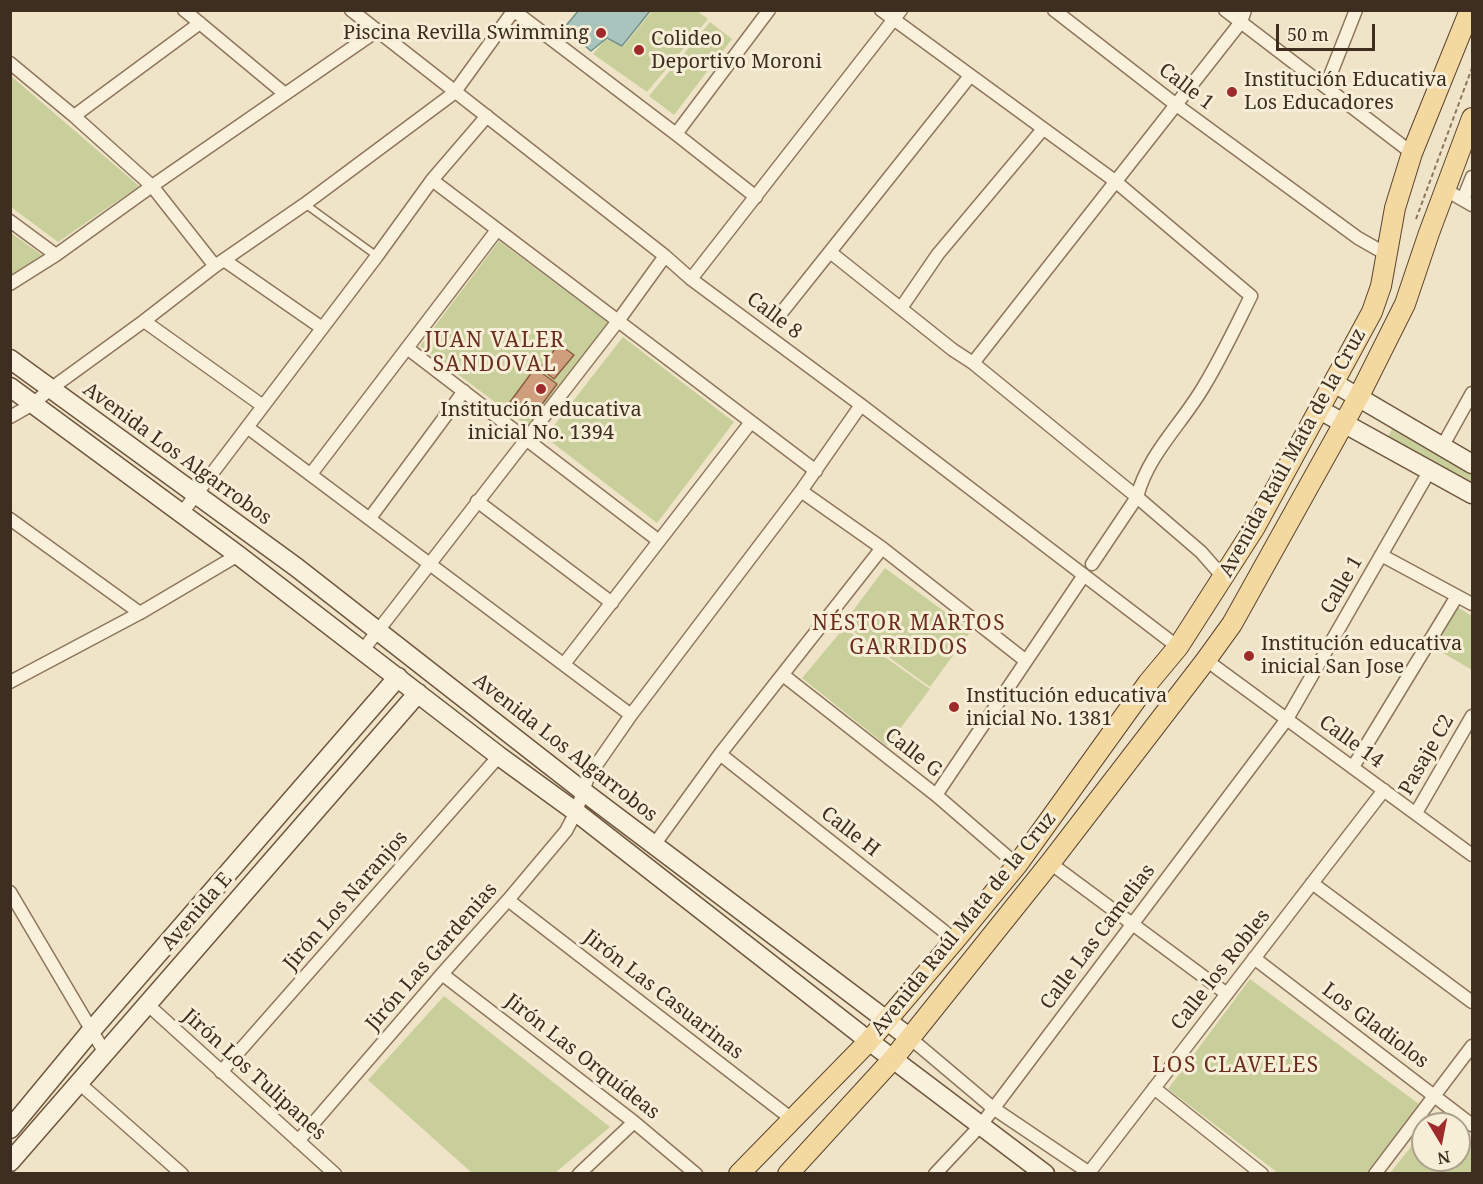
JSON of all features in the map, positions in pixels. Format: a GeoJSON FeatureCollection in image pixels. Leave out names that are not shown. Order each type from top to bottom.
{"type":"FeatureCollection","features":[{"type":"Feature","properties":{"kind":"main road","name":"Avenida Raúl Mata de la Cruz"},"geometry":{"type":"LineString","coordinates":[[739,1173],[869,1041],[1017,865],[1148,683],[1178,647],[1255,527],[1372,312],[1381,286],[1395,208],[1412,153],[1470,10]]}},
{"type":"Feature","properties":{"kind":"main road","name":"Avenida Raúl Mata de la Cruz"},"geometry":{"type":"LineString","coordinates":[[788,1173],[910,1038],[1050,863],[1232,624],[1359,396],[1405,304],[1444,189],[1473,118]]}},
{"type":"Feature","properties":{"kind":"street"},"geometry":{"type":"LineString","coordinates":[[184,10],[285,94]]}},
{"type":"Feature","properties":{"kind":"street","name":"Calle 8"},"geometry":{"type":"LineString","coordinates":[[351,10],[454,93],[487,116],[665,256],[691,279],[861,405],[1178,647]]}},
{"type":"Feature","properties":{"kind":"street"},"geometry":{"type":"LineString","coordinates":[[676,134],[769,10]]}},
{"type":"Feature","properties":{"kind":"street"},"geometry":{"type":"LineString","coordinates":[[881,10],[898,16],[970,76],[1115,181],[1251,296],[1204,387],[1151,462],[1137,497],[1092,564]]}},
{"type":"Feature","properties":{"kind":"street","name":"Calle 1"},"geometry":{"type":"LineString","coordinates":[[1054,10],[1175,104],[1358,238],[1386,254]]}},
{"type":"Feature","properties":{"kind":"street"},"geometry":{"type":"LineString","coordinates":[[1225,10],[1243,16],[1326,86],[1412,153]]}},
{"type":"Feature","properties":{"kind":"street"},"geometry":{"type":"LineString","coordinates":[[1326,86],[1356,10]]}},
{"type":"Feature","properties":{"kind":"street"},"geometry":{"type":"LineString","coordinates":[[10,417],[33,404],[220,263],[305,204],[454,93],[514,11],[756,197]]}},
{"type":"Feature","properties":{"kind":"street"},"geometry":{"type":"LineString","coordinates":[[691,279],[823,108],[898,16]]}},
{"type":"Feature","properties":{"kind":"street"},"geometry":{"type":"LineString","coordinates":[[973,363],[1243,16]]}},
{"type":"Feature","properties":{"kind":"street"},"geometry":{"type":"LineString","coordinates":[[74,116],[200,23]]}},
{"type":"Feature","properties":{"kind":"street"},"geometry":{"type":"LineString","coordinates":[[10,284],[56,255],[378,30]]}},
{"type":"Feature","properties":{"kind":"street"},"geometry":{"type":"LineString","coordinates":[[10,63],[74,116],[152,186],[220,263],[322,328]]}},
{"type":"Feature","properties":{"kind":"street"},"geometry":{"type":"LineString","coordinates":[[782,312],[970,76]]}},
{"type":"Feature","properties":{"kind":"street"},"geometry":{"type":"LineString","coordinates":[[182,513],[432,180],[487,116]]}},
{"type":"Feature","properties":{"kind":"street"},"geometry":{"type":"LineString","coordinates":[[901,308],[938,254],[1043,129]]}},
{"type":"Feature","properties":{"kind":"street"},"geometry":{"type":"LineString","coordinates":[[1444,189],[1468,202],[1473,177]]}},
{"type":"Feature","properties":{"kind":"street"},"geometry":{"type":"LineString","coordinates":[[432,180],[816,471]]}},
{"type":"Feature","properties":{"kind":"street"},"geometry":{"type":"LineString","coordinates":[[10,220],[56,255]]}},
{"type":"Feature","properties":{"kind":"street"},"geometry":{"type":"LineString","coordinates":[[311,474],[497,230]]}},
{"type":"Feature","properties":{"kind":"street"},"geometry":{"type":"LineString","coordinates":[[830,252],[953,350],[973,363],[1137,497],[1201,552],[1223,577]]}},
{"type":"Feature","properties":{"kind":"street"},"geometry":{"type":"LineString","coordinates":[[363,650],[618,321],[665,256]]}},
{"type":"Feature","properties":{"kind":"street"},"geometry":{"type":"LineString","coordinates":[[144,321],[263,406]]}},
{"type":"Feature","properties":{"kind":"street"},"geometry":{"type":"LineString","coordinates":[[407,348],[659,541]]}},
{"type":"Feature","properties":{"kind":"street","name":"Avenida Los Algarrobos"},"geometry":{"type":"LineString","coordinates":[[10,359],[296,567],[584,792],[910,1038],[993,1108],[1089,1173]]}},
{"type":"Feature","properties":{"kind":"street"},"geometry":{"type":"LineString","coordinates":[[1334,383],[1473,464]]}},
{"type":"Feature","properties":{"kind":"street"},"geometry":{"type":"LineString","coordinates":[[10,387],[238,555],[499,756],[576,812],[869,1041],[1045,1173]]}},
{"type":"Feature","properties":{"kind":"street"},"geometry":{"type":"LineString","coordinates":[[370,518],[464,391]]}},
{"type":"Feature","properties":{"kind":"street"},"geometry":{"type":"LineString","coordinates":[[1442,447],[1473,393]]}},
{"type":"Feature","properties":{"kind":"street","name":"Jirón Las Gardenias"},"geometry":{"type":"LineString","coordinates":[[297,1141],[566,831],[576,812],[588,777],[631,715],[816,471],[861,405]]}},
{"type":"Feature","properties":{"kind":"street"},"geometry":{"type":"LineString","coordinates":[[1320,410],[1473,494]]}},
{"type":"Feature","properties":{"kind":"street"},"geometry":{"type":"LineString","coordinates":[[564,664],[751,422]]}},
{"type":"Feature","properties":{"kind":"street"},"geometry":{"type":"LineString","coordinates":[[247,427],[631,715]]}},
{"type":"Feature","properties":{"kind":"street","name":"Calle 1"},"geometry":{"type":"LineString","coordinates":[[1287,719],[1430,470]]}},
{"type":"Feature","properties":{"kind":"street"},"geometry":{"type":"LineString","coordinates":[[801,491],[882,548],[1026,661]]}},
{"type":"Feature","properties":{"kind":"street"},"geometry":{"type":"LineString","coordinates":[[477,501],[612,603]]}},
{"type":"Feature","properties":{"kind":"street"},"geometry":{"type":"LineString","coordinates":[[10,519],[140,613]]}},
{"type":"Feature","properties":{"kind":"street"},"geometry":{"type":"LineString","coordinates":[[654,845],[720,754],[882,548]]}},
{"type":"Feature","properties":{"kind":"street"},"geometry":{"type":"LineString","coordinates":[[10,682],[140,613],[238,555]]}},
{"type":"Feature","properties":{"kind":"street"},"geometry":{"type":"LineString","coordinates":[[1382,555],[1473,604]]}},
{"type":"Feature","properties":{"kind":"street"},"geometry":{"type":"LineString","coordinates":[[936,795],[1084,575]]}},
{"type":"Feature","properties":{"kind":"street"},"geometry":{"type":"LineString","coordinates":[[1353,767],[1457,596]]}},
{"type":"Feature","properties":{"kind":"street","name":"Calle 14"},"geometry":{"type":"LineString","coordinates":[[1206,660],[1473,855]]}},
{"type":"Feature","properties":{"kind":"street","name":"Calle G"},"geometry":{"type":"LineString","coordinates":[[783,675],[936,795],[1017,865]]}},
{"type":"Feature","properties":{"kind":"street","name":"Avenida E"},"geometry":{"type":"LineString","coordinates":[[10,1129],[91,1031],[398,677]]}},
{"type":"Feature","properties":{"kind":"street","name":"Avenida E"},"geometry":{"type":"LineString","coordinates":[[10,1162],[418,693]]}},
{"type":"Feature","properties":{"kind":"street","name":"Pasaje C2"},"geometry":{"type":"LineString","coordinates":[[1416,813],[1473,716]]}},
{"type":"Feature","properties":{"kind":"street","name":"Calle Las Camelias"},"geometry":{"type":"LineString","coordinates":[[935,1173],[981,1125],[1287,719]]}},
{"type":"Feature","properties":{"kind":"street","name":"Calle H"},"geometry":{"type":"LineString","coordinates":[[720,754],[955,940]]}},
{"type":"Feature","properties":{"kind":"street","name":"Jirón Los Naranjos"},"geometry":{"type":"LineString","coordinates":[[221,1072],[499,756]]}},
{"type":"Feature","properties":{"kind":"street","name":"Calle los Robles"},"geometry":{"type":"LineString","coordinates":[[1089,1173],[1384,790]]}},
{"type":"Feature","properties":{"kind":"street"},"geometry":{"type":"LineString","coordinates":[[1050,863],[1227,994]]}},
{"type":"Feature","properties":{"kind":"street"},"geometry":{"type":"LineString","coordinates":[[1312,883],[1473,1002]]}},
{"type":"Feature","properties":{"kind":"street"},"geometry":{"type":"LineString","coordinates":[[12,898],[105,1053]]}},
{"type":"Feature","properties":{"kind":"street","name":"Jirón Las Casuarinas"},"geometry":{"type":"LineString","coordinates":[[508,900],[793,1120]]}},
{"type":"Feature","properties":{"kind":"street","name":"Los Gladiolos"},"geometry":{"type":"LineString","coordinates":[[1254,958],[1473,1125]]}},
{"type":"Feature","properties":{"kind":"street","name":"Jirón Las Orquídeas"},"geometry":{"type":"LineString","coordinates":[[442,974],[634,1122],[696,1173]]}},
{"type":"Feature","properties":{"kind":"street","name":"Jirón Los Tulipanes"},"geometry":{"type":"LineString","coordinates":[[147,1004],[335,1173]]}},
{"type":"Feature","properties":{"kind":"street"},"geometry":{"type":"LineString","coordinates":[[1375,1173],[1473,1046]]}},
{"type":"Feature","properties":{"kind":"street"},"geometry":{"type":"LineString","coordinates":[[61,1068],[66,1068],[76,1086],[182,1173]]}},
{"type":"Feature","properties":{"kind":"street"},"geometry":{"type":"LineString","coordinates":[[1154,1088],[1262,1173]]}},
{"type":"Feature","properties":{"kind":"street"},"geometry":{"type":"LineString","coordinates":[[579,1173],[634,1122]]}},
{"type":"Feature","properties":{"kind":"lane"},"geometry":{"type":"LineString","coordinates":[[305,204],[377,256]]}},
{"type":"Feature","properties":{"kind":"green space","name":"Colideo Deportivo Moroni"},"geometry":{"type":"Polygon","coordinates":[[[652,11],[697,11],[708,19],[647,92],[593,54],[606,39],[623,47],[652,11]]]}},
{"type":"Feature","properties":{"kind":"green space"},"geometry":{"type":"Polygon","coordinates":[[[710,22],[732,39],[674,115],[649,96],[710,22]]]}},
{"type":"Feature","properties":{"kind":"green space"},"geometry":{"type":"Polygon","coordinates":[[[11,76],[139,186],[58,242],[11,207],[11,76]]]}},
{"type":"Feature","properties":{"kind":"green space"},"geometry":{"type":"Polygon","coordinates":[[[11,233],[42,255],[11,275],[11,233]]]}},
{"type":"Feature","properties":{"kind":"green space"},"geometry":{"type":"Polygon","coordinates":[[[499,241],[608,323],[527,426],[420,346],[499,241]]]}},
{"type":"Feature","properties":{"kind":"green space"},"geometry":{"type":"Polygon","coordinates":[[[623,337],[734,422],[657,523],[545,437],[623,337]]]}},
{"type":"Feature","properties":{"kind":"green space"},"geometry":{"type":"Polygon","coordinates":[[[1392,429],[1472,471],[1472,487],[1388,437],[1392,429]]]}},
{"type":"Feature","properties":{"kind":"green space"},"geometry":{"type":"Polygon","coordinates":[[[885,568],[971,631],[930,687],[843,624],[885,568]]]}},
{"type":"Feature","properties":{"kind":"green space"},"geometry":{"type":"Polygon","coordinates":[[[1459,608],[1472,616],[1472,670],[1433,647],[1454,609],[1459,608]]]}},
{"type":"Feature","properties":{"kind":"green space"},"geometry":{"type":"Polygon","coordinates":[[[844,628],[930,689],[887,746],[802,678],[844,628]]]}},
{"type":"Feature","properties":{"kind":"green space"},"geometry":{"type":"Polygon","coordinates":[[[1250,979],[1419,1104],[1366,1173],[1278,1173],[1168,1089],[1250,979]]]}},
{"type":"Feature","properties":{"kind":"green space"},"geometry":{"type":"Polygon","coordinates":[[[444,996],[610,1127],[555,1173],[472,1173],[368,1080],[444,996]]]}},
{"type":"Feature","properties":{"kind":"green space"},"geometry":{"type":"Polygon","coordinates":[[[1472,1142],[1472,1173],[1390,1173],[1411,1147],[1411,1172],[1471,1172],[1472,1142]]]}},
{"type":"Feature","properties":{"kind":"water","name":"Piscina Revilla Swimming"},"geometry":{"type":"Polygon","coordinates":[[[579,10],[650,11],[622,46],[607,38],[591,51],[564,28],[579,10]]]}},
{"type":"Feature","properties":{"kind":"building"},"geometry":{"type":"Polygon","coordinates":[[[559,344],[574,355],[554,379],[540,368],[559,344]]]}},
{"type":"Feature","properties":{"kind":"building"},"geometry":{"type":"Polygon","coordinates":[[[535,368],[557,384],[532,418],[510,402],[535,368]]]}},
{"type":"Feature","properties":{"kind":"place","name":"Piscina Revilla Swimming"},"geometry":{"type":"Point","coordinates":[601,33]}},
{"type":"Feature","properties":{"kind":"place","name":"Colideo Deportivo Moroni"},"geometry":{"type":"Point","coordinates":[639,50]}},
{"type":"Feature","properties":{"kind":"place","name":"Institución Educativa Los Educadores"},"geometry":{"type":"Point","coordinates":[1232,92]}},
{"type":"Feature","properties":{"kind":"place","name":"Institución educativa inicial No. 1394"},"geometry":{"type":"Point","coordinates":[541,389]}},
{"type":"Feature","properties":{"kind":"place","name":"Institución educativa inicial San Jose"},"geometry":{"type":"Point","coordinates":[1249,656]}},
{"type":"Feature","properties":{"kind":"place","name":"Institución educativa inicial No. 1381"},"geometry":{"type":"Point","coordinates":[954,707]}},
{"type":"Feature","properties":{"kind":"district","name":"JUAN VALER SANDOVAL"},"geometry":{"type":"Point","coordinates":[495,353]}},
{"type":"Feature","properties":{"kind":"district","name":"NÉSTOR MARTOS GARRIDOS"},"geometry":{"type":"Point","coordinates":[909,636]}},
{"type":"Feature","properties":{"kind":"district","name":"LOS CLAVELES"},"geometry":{"type":"Point","coordinates":[1236,1066]}}]}
